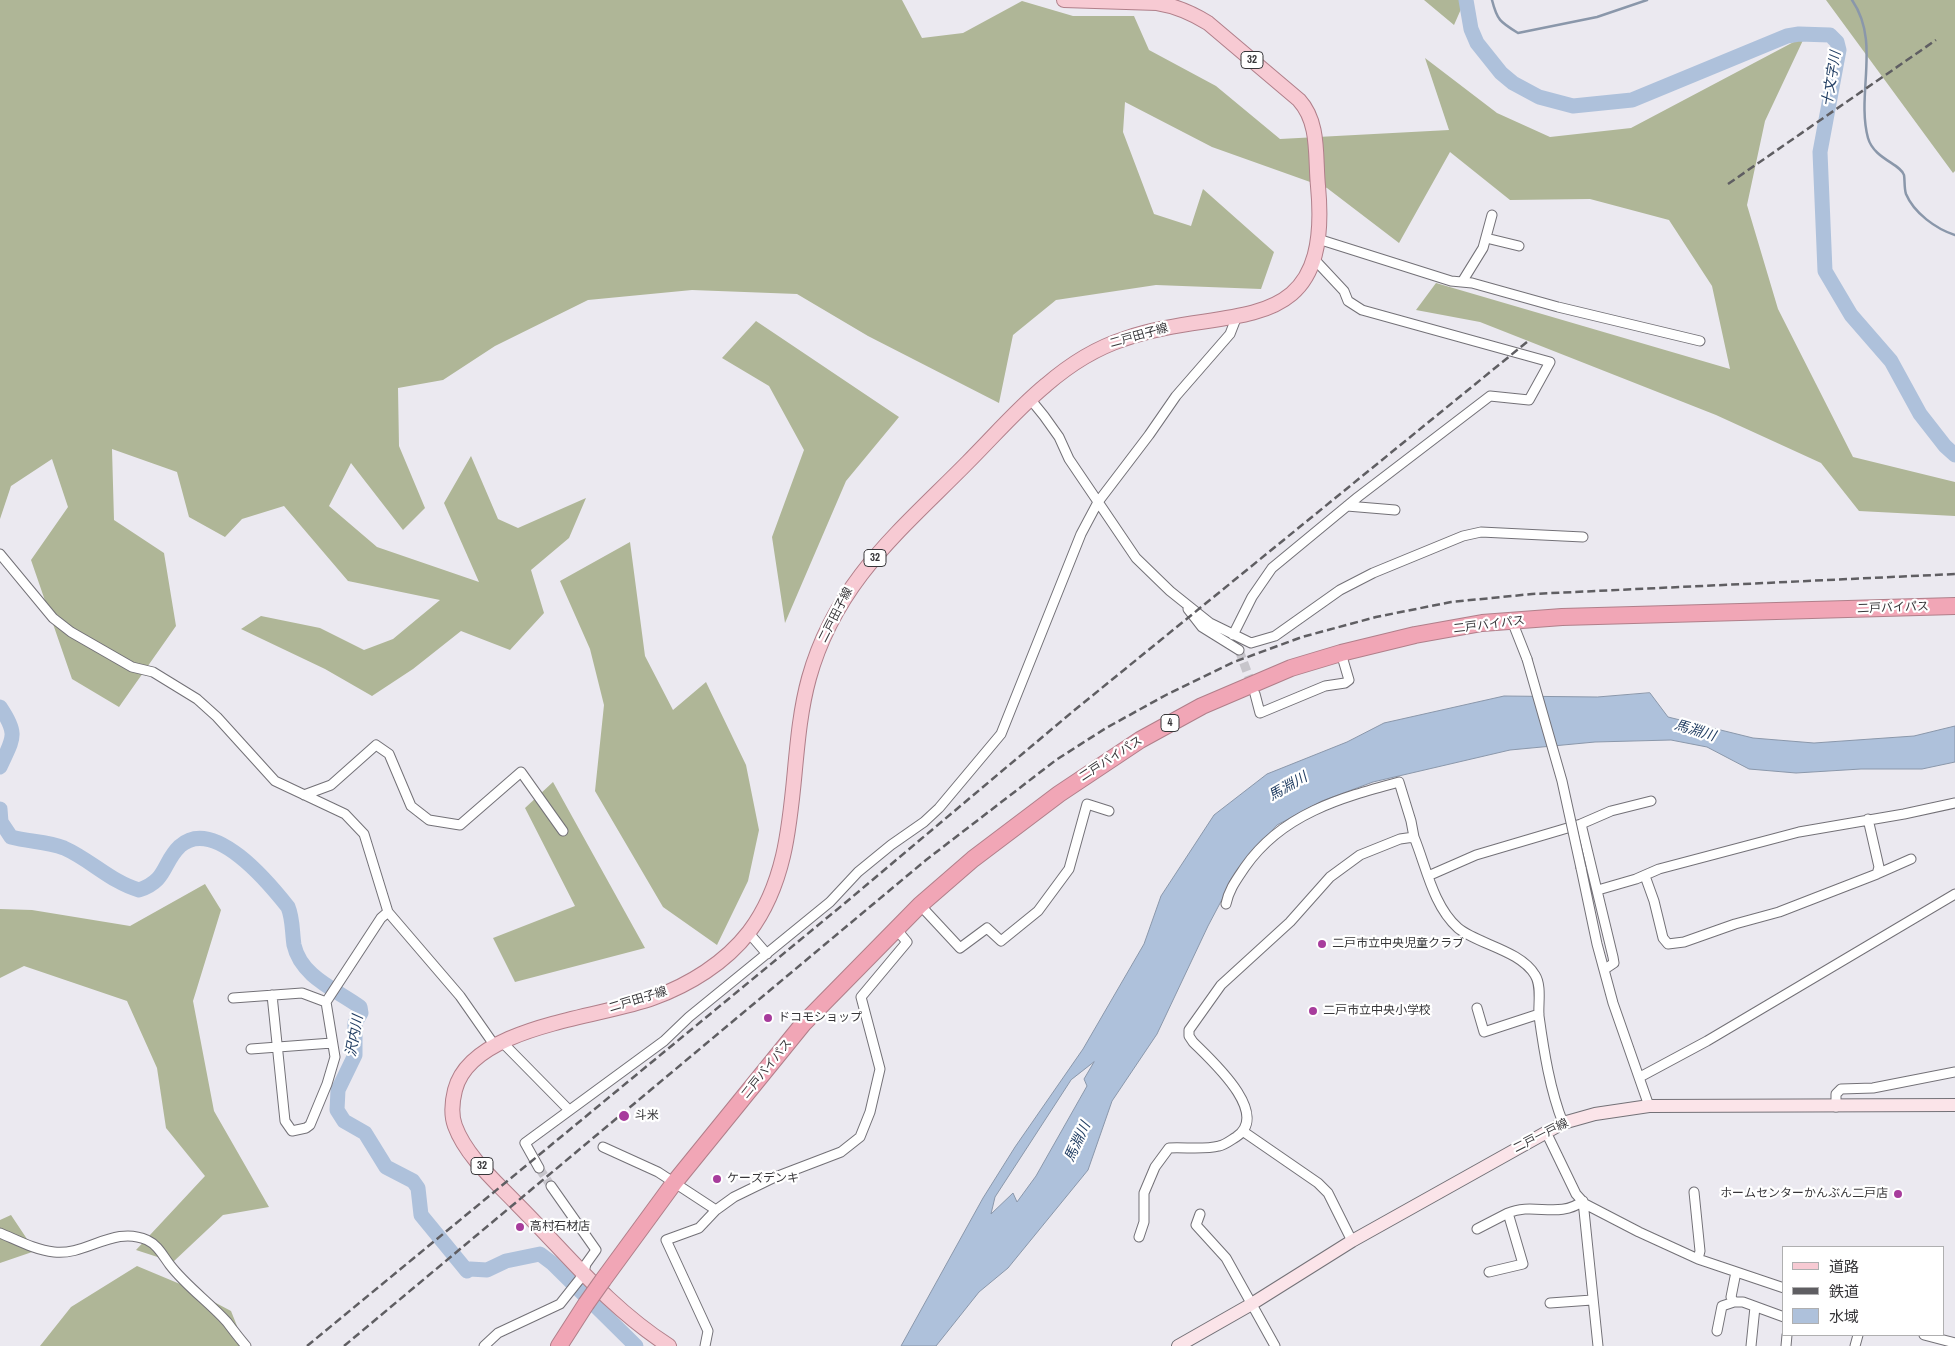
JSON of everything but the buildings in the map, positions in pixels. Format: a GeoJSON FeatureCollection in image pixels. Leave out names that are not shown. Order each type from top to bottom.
{"type":"FeatureCollection","features":[{"type":"Feature","properties":{"kind":"highway","name":"二戸バイパス"},"geometry":{"type":"LineString","coordinates":[[563,1345],[602,1280],[674,1183],[803,1024],[920,905],[973,860],[1060,794],[1140,740],[1238,689],[1291,668],[1341,653],[1463,626],[1562,617],[1955,606]]}},
{"type":"Feature","properties":{"kind":"main road","name":"二戸田子線"},"geometry":{"type":"LineString","coordinates":[[669,1346],[613,1306],[489,1175],[464,1142],[454,1122],[453,1100],[463,1069],[471,1060],[499,1044],[564,1021],[648,1000],[678,987],[706,971],[731,950],[748,932],[764,908],[777,879],[789,826],[803,703],[820,647],[842,599],[856,578],[921,508],[1031,400],[1073,365],[1124,338],[1183,324],[1237,316],[1273,306],[1288,297],[1303,281],[1314,260],[1318,240],[1319,198],[1314,128],[1308,110],[1299,100],[1208,23],[1194,14],[1157,3],[1064,0]]}},
{"type":"Feature","properties":{"kind":"main road","name":"二戸一戸線"},"geometry":{"type":"LineString","coordinates":[[1178,1346],[1250,1305],[1352,1241],[1563,1123],[1595,1114],[1649,1106],[1836,1107],[1955,1105]]}},
{"type":"Feature","properties":{"kind":"street"},"geometry":{"type":"LineString","coordinates":[[1462,282],[1483,248],[1492,215]]}},
{"type":"Feature","properties":{"kind":"street"},"geometry":{"type":"LineString","coordinates":[[1486,238],[1519,246]]}},
{"type":"Feature","properties":{"kind":"street"},"geometry":{"type":"LineString","coordinates":[[1318,240],[1354,249],[1420,272],[1700,341]]}},
{"type":"Feature","properties":{"kind":"street"},"geometry":{"type":"LineString","coordinates":[[1233,635],[1252,597],[1272,568],[1347,506],[1490,396],[1529,400],[1550,362],[1362,310],[1348,301],[1344,291],[1314,260]]}},
{"type":"Feature","properties":{"kind":"street"},"geometry":{"type":"LineString","coordinates":[[540,1168],[525,1143],[560,1119],[568,1109],[621,1074],[657,1046],[830,902],[884,850],[908,835],[939,808],[1001,734],[1081,534],[1098,502],[1176,396],[1230,334],[1237,316]]}},
{"type":"Feature","properties":{"kind":"street"},"geometry":{"type":"LineString","coordinates":[[1031,400],[1059,438],[1069,459],[1136,558],[1180,599],[1210,623],[1251,643],[1275,636],[1349,586],[1402,561],[1463,536],[1481,532],[1583,537]]}},
{"type":"Feature","properties":{"kind":"street"},"geometry":{"type":"LineString","coordinates":[[1347,506],[1395,510]]}},
{"type":"Feature","properties":{"kind":"street"},"geometry":{"type":"LineString","coordinates":[[0,554],[43,607],[71,632],[132,667],[153,672],[197,698],[217,717],[275,781],[345,814],[364,834],[388,912],[499,1044],[568,1109]]}},
{"type":"Feature","properties":{"kind":"street"},"geometry":{"type":"LineString","coordinates":[[1180,599],[1202,627],[1239,650]]}},
{"type":"Feature","properties":{"kind":"street"},"geometry":{"type":"LineString","coordinates":[[1512,621],[1526,659],[1562,781],[1613,1003],[1649,1106]]}},
{"type":"Feature","properties":{"kind":"street"},"geometry":{"type":"LineString","coordinates":[[1255,694],[1260,713],[1325,686],[1345,683],[1349,680],[1341,653]]}},
{"type":"Feature","properties":{"kind":"street"},"geometry":{"type":"LineString","coordinates":[[304,795],[331,785],[376,745],[389,754],[411,806],[430,820],[460,825],[521,772],[563,831]]}},
{"type":"Feature","properties":{"kind":"street"},"geometry":{"type":"LineString","coordinates":[[1226,904],[1229,891],[1251,859],[1277,832],[1314,810],[1352,795],[1399,782],[1414,837],[1428,876],[1449,918],[1459,929],[1498,947],[1534,973],[1538,980],[1539,1014],[1548,1070],[1563,1123]]}},
{"type":"Feature","properties":{"kind":"street"},"geometry":{"type":"LineString","coordinates":[[1428,876],[1476,855],[1651,801]]}},
{"type":"Feature","properties":{"kind":"street"},"geometry":{"type":"LineString","coordinates":[[1598,890],[1645,876],[1659,869],[1799,832],[1955,803]]}},
{"type":"Feature","properties":{"kind":"street"},"geometry":{"type":"LineString","coordinates":[[920,905],[960,948],[987,928],[1001,941],[1038,911],[1069,869],[1087,804],[1109,811]]}},
{"type":"Feature","properties":{"kind":"street"},"geometry":{"type":"LineString","coordinates":[[1868,819],[1879,867],[1877,874]]}},
{"type":"Feature","properties":{"kind":"street"},"geometry":{"type":"LineString","coordinates":[[1581,824],[1614,957],[1614,964],[1604,970]]}},
{"type":"Feature","properties":{"kind":"street"},"geometry":{"type":"LineString","coordinates":[[1139,1237],[1144,1222],[1144,1193],[1155,1167],[1169,1148],[1220,1146],[1244,1132],[1247,1124],[1239,1093],[1232,1082],[1193,1042],[1189,1036],[1189,1030],[1222,985],[1290,922],[1330,877],[1360,855],[1400,839],[1414,837]]}},
{"type":"Feature","properties":{"kind":"street"},"geometry":{"type":"LineString","coordinates":[[1645,876],[1654,901],[1663,938],[1668,944],[1684,942],[1735,924],[1780,912],[1911,859]]}},
{"type":"Feature","properties":{"kind":"street"},"geometry":{"type":"LineString","coordinates":[[1640,1076],[1700,1045],[1955,894]]}},
{"type":"Feature","properties":{"kind":"street"},"geometry":{"type":"LineString","coordinates":[[272,995],[285,1122],[292,1130],[306,1128],[310,1125],[327,1084],[335,1057],[326,1002],[381,918],[388,912]]}},
{"type":"Feature","properties":{"kind":"street"},"geometry":{"type":"LineString","coordinates":[[705,1346],[708,1330],[666,1240],[699,1228],[716,1210],[734,1196],[773,1178],[841,1152],[860,1136],[870,1112],[880,1069],[861,997],[907,942],[897,930]]}},
{"type":"Feature","properties":{"kind":"street"},"geometry":{"type":"LineString","coordinates":[[748,932],[766,954]]}},
{"type":"Feature","properties":{"kind":"street"},"geometry":{"type":"LineString","coordinates":[[233,998],[302,993],[326,1002]]}},
{"type":"Feature","properties":{"kind":"street"},"geometry":{"type":"LineString","coordinates":[[1477,1008],[1484,1032],[1539,1014]]}},
{"type":"Feature","properties":{"kind":"street"},"geometry":{"type":"LineString","coordinates":[[251,1049],[332,1042]]}},
{"type":"Feature","properties":{"kind":"street"},"geometry":{"type":"LineString","coordinates":[[1836,1107],[1836,1094],[1841,1089],[1873,1088],[1955,1072]]}},
{"type":"Feature","properties":{"kind":"street"},"geometry":{"type":"LineString","coordinates":[[1244,1132],[1318,1183],[1328,1193],[1352,1241]]}},
{"type":"Feature","properties":{"kind":"street"},"geometry":{"type":"LineString","coordinates":[[1546,1132],[1576,1194],[1582,1201],[1639,1232],[1698,1259],[1782,1287]]}},
{"type":"Feature","properties":{"kind":"street"},"geometry":{"type":"LineString","coordinates":[[603,1147],[658,1172],[716,1210]]}},
{"type":"Feature","properties":{"kind":"street"},"geometry":{"type":"LineString","coordinates":[[484,1346],[498,1333],[560,1304],[583,1275],[586,1264],[596,1250],[551,1186]]}},
{"type":"Feature","properties":{"kind":"street"},"geometry":{"type":"LineString","coordinates":[[1694,1192],[1700,1250],[1698,1259]]}},
{"type":"Feature","properties":{"kind":"street"},"geometry":{"type":"LineString","coordinates":[[1477,1229],[1519,1208],[1550,1211],[1576,1206],[1582,1201]]}},
{"type":"Feature","properties":{"kind":"street"},"geometry":{"type":"LineString","coordinates":[[1582,1201],[1598,1346]]}},
{"type":"Feature","properties":{"kind":"street"},"geometry":{"type":"LineString","coordinates":[[1489,1272],[1523,1264],[1508,1213]]}},
{"type":"Feature","properties":{"kind":"street"},"geometry":{"type":"LineString","coordinates":[[1200,1214],[1196,1225],[1226,1258],[1250,1305],[1275,1346]]}},
{"type":"Feature","properties":{"kind":"street"},"geometry":{"type":"LineString","coordinates":[[0,1233],[31,1246],[55,1253],[74,1250],[104,1239],[126,1236],[150,1241],[163,1253],[170,1265],[227,1322],[246,1346]]}},
{"type":"Feature","properties":{"kind":"street"},"geometry":{"type":"LineString","coordinates":[[1734,1302],[1731,1297],[1736,1272]]}},
{"type":"Feature","properties":{"kind":"street"},"geometry":{"type":"LineString","coordinates":[[1550,1303],[1592,1300]]}},
{"type":"Feature","properties":{"kind":"street"},"geometry":{"type":"LineString","coordinates":[[1717,1332],[1719,1310],[1722,1306],[1734,1302],[1782,1316]]}},
{"type":"Feature","properties":{"kind":"street"},"geometry":{"type":"LineString","coordinates":[[1751,1346],[1755,1307]]}},
{"type":"Feature","properties":{"kind":"street"},"geometry":{"type":"LineString","coordinates":[[1926,1336],[1937,1342],[1955,1343]]}},
{"type":"Feature","properties":{"kind":"green space"},"geometry":{"type":"Polygon","coordinates":[[[0,0],[902,0],[922,38],[963,33],[1022,1],[1073,16],[1134,16],[1149,50],[1216,86],[1280,139],[1449,130],[1425,58],[1497,113],[1550,137],[1631,128],[1805,36],[1765,121],[1747,205],[1778,309],[1853,457],[1955,482],[1955,516],[1859,511],[1821,463],[1716,415],[1480,322],[1416,310],[1436,283],[1730,369],[1712,286],[1669,220],[1590,199],[1510,200],[1450,152],[1399,243],[1327,188],[1212,147],[1125,102],[1123,132],[1154,214],[1191,226],[1203,189],[1274,252],[1261,289],[1156,285],[1056,300],[1013,335],[999,403],[868,336],[797,294],[692,290],[588,300],[495,346],[443,380],[398,388],[399,446],[425,508],[403,530],[351,463],[329,506],[377,547],[479,582],[444,503],[471,456],[498,519],[518,528],[586,498],[569,538],[531,570],[544,613],[510,650],[461,631],[413,669],[372,696],[325,669],[241,629],[261,616],[320,628],[364,650],[393,639],[440,600],[348,581],[284,506],[242,519],[225,537],[189,517],[177,472],[112,449],[114,520],[164,553],[176,626],[119,707],[72,679],[31,560],[68,507],[52,459],[11,486],[0,519],[0,0]]]}},
{"type":"Feature","properties":{"kind":"green space"},"geometry":{"type":"Polygon","coordinates":[[[1424,0],[1465,0],[1454,25],[1424,0]]]}},
{"type":"Feature","properties":{"kind":"green space"},"geometry":{"type":"Polygon","coordinates":[[[1826,0],[1955,0],[1955,171],[1953,173],[1826,0]]]}},
{"type":"Feature","properties":{"kind":"green space"},"geometry":{"type":"Polygon","coordinates":[[[756,321],[899,417],[846,481],[785,623],[772,537],[804,450],[769,386],[722,358],[756,321]]]}},
{"type":"Feature","properties":{"kind":"green space"},"geometry":{"type":"Polygon","coordinates":[[[630,542],[645,656],[673,710],[706,682],[746,765],[759,830],[748,881],[717,945],[663,907],[595,791],[604,705],[590,649],[560,581],[630,542]]]}},
{"type":"Feature","properties":{"kind":"green space"},"geometry":{"type":"Polygon","coordinates":[[[553,782],[645,948],[515,982],[493,938],[575,906],[525,808],[553,782]]]}},
{"type":"Feature","properties":{"kind":"green space"},"geometry":{"type":"Polygon","coordinates":[[[205,884],[221,910],[193,1001],[214,1111],[269,1207],[223,1215],[173,1262],[136,1250],[205,1176],[166,1128],[157,1068],[127,1001],[24,966],[0,978],[0,909],[32,910],[130,926],[205,884]]]}},
{"type":"Feature","properties":{"kind":"green space"},"geometry":{"type":"Polygon","coordinates":[[[11,1215],[35,1251],[0,1263],[0,1220],[11,1215]]]}},
{"type":"Feature","properties":{"kind":"green space"},"geometry":{"type":"Polygon","coordinates":[[[137,1266],[180,1284],[231,1311],[245,1346],[40,1346],[71,1307],[137,1266]]]}},
{"type":"Feature","properties":{"kind":"water","name":"馬淵川"},"geometry":{"type":"Polygon","coordinates":[[[1650,693],[1668,717],[1753,738],[1814,743],[1914,736],[1955,726],[1955,762],[1922,769],[1861,769],[1796,773],[1749,769],[1707,747],[1671,740],[1595,742],[1510,750],[1373,782],[1322,801],[1277,825],[1238,869],[1208,926],[1157,1034],[1112,1101],[1088,1170],[1008,1268],[979,1292],[936,1346],[901,1346],[983,1198],[1015,1147],[1083,1049],[1144,944],[1161,896],[1214,815],[1267,774],[1347,742],[1384,723],[1504,696],[1597,697],[1650,693]],[[1094,1062],[1071,1080],[995,1197],[991,1214],[1013,1193],[1017,1202],[1036,1176],[1087,1086],[1084,1079],[1094,1062]]]}},
{"type":"Feature","properties":{"kind":"waterway","name":"十文字川"},"geometry":{"type":"LineString","coordinates":[[1466,0],[1471,29],[1477,43],[1501,73],[1513,83],[1539,97],[1573,106],[1632,100],[1787,36],[1799,34],[1830,35],[1837,42],[1839,50],[1820,152],[1825,271],[1851,315],[1891,361],[1920,414],[1945,446],[1955,455]]}},
{"type":"Feature","properties":{"kind":"waterway"},"geometry":{"type":"LineString","coordinates":[[1492,0],[1500,20],[1518,33],[1597,17],[1647,0]]}},
{"type":"Feature","properties":{"kind":"waterway"},"geometry":{"type":"LineString","coordinates":[[1852,0],[1861,16],[1865,33],[1867,50],[1865,121],[1871,145],[1881,156],[1902,171],[1906,194],[1914,208],[1940,229],[1955,235]]}},
{"type":"Feature","properties":{"kind":"waterway","name":"沢内川"},"geometry":{"type":"LineString","coordinates":[[0,707],[12,731],[11,743],[0,767]]}},
{"type":"Feature","properties":{"kind":"waterway","name":"沢内川"},"geometry":{"type":"LineString","coordinates":[[0,809],[1,822],[11,837],[64,848],[119,882],[139,890],[148,886],[160,876],[174,852],[180,846],[194,839],[209,839],[240,856],[268,883],[288,907],[292,921],[294,945],[304,966],[321,982],[360,1007],[361,1013],[355,1023],[355,1055],[338,1090],[337,1110],[344,1121],[365,1133],[386,1167],[413,1181],[418,1188],[421,1215],[467,1271],[470,1269],[487,1270],[506,1261],[540,1254],[552,1263],[636,1346]]}},
{"type":"Feature","properties":{"kind":"tunnel"},"geometry":{"type":"LineString","coordinates":[[1239,650],[1253,688]]}},
{"type":"Feature","properties":{"kind":"tunnel"},"geometry":{"type":"LineString","coordinates":[[539,1168],[551,1186]]}},
{"type":"Feature","properties":{"kind":"railway"},"geometry":{"type":"LineString","coordinates":[[1728,184],[1936,40]]}},
{"type":"Feature","properties":{"kind":"railway"},"geometry":{"type":"LineString","coordinates":[[307,1346],[845,903],[1071,713],[1527,342]]}},
{"type":"Feature","properties":{"kind":"railway"},"geometry":{"type":"LineString","coordinates":[[344,1346],[926,860],[1056,760],[1106,728],[1166,695],[1234,662],[1302,637],[1376,617],[1451,602],[1532,594],[1955,574]]}},
{"type":"Feature","properties":{"kind":"place","name":"二戸市立中央児童クラブ"},"geometry":{"type":"Point","coordinates":[1322,944]}},
{"type":"Feature","properties":{"kind":"place","name":"二戸市立中央小学校"},"geometry":{"type":"Point","coordinates":[1313,1011]}},
{"type":"Feature","properties":{"kind":"place","name":"ドコモショップ"},"geometry":{"type":"Point","coordinates":[768,1018]}},
{"type":"Feature","properties":{"kind":"place","name":"斗米"},"geometry":{"type":"Point","coordinates":[624,1116]}},
{"type":"Feature","properties":{"kind":"place","name":"ケーズデンキ"},"geometry":{"type":"Point","coordinates":[717,1179]}},
{"type":"Feature","properties":{"kind":"place","name":"ホームセンターかんぶん二戸店"},"geometry":{"type":"Point","coordinates":[1898,1194]}},
{"type":"Feature","properties":{"kind":"place","name":"高村石材店"},"geometry":{"type":"Point","coordinates":[520,1227]}}]}
